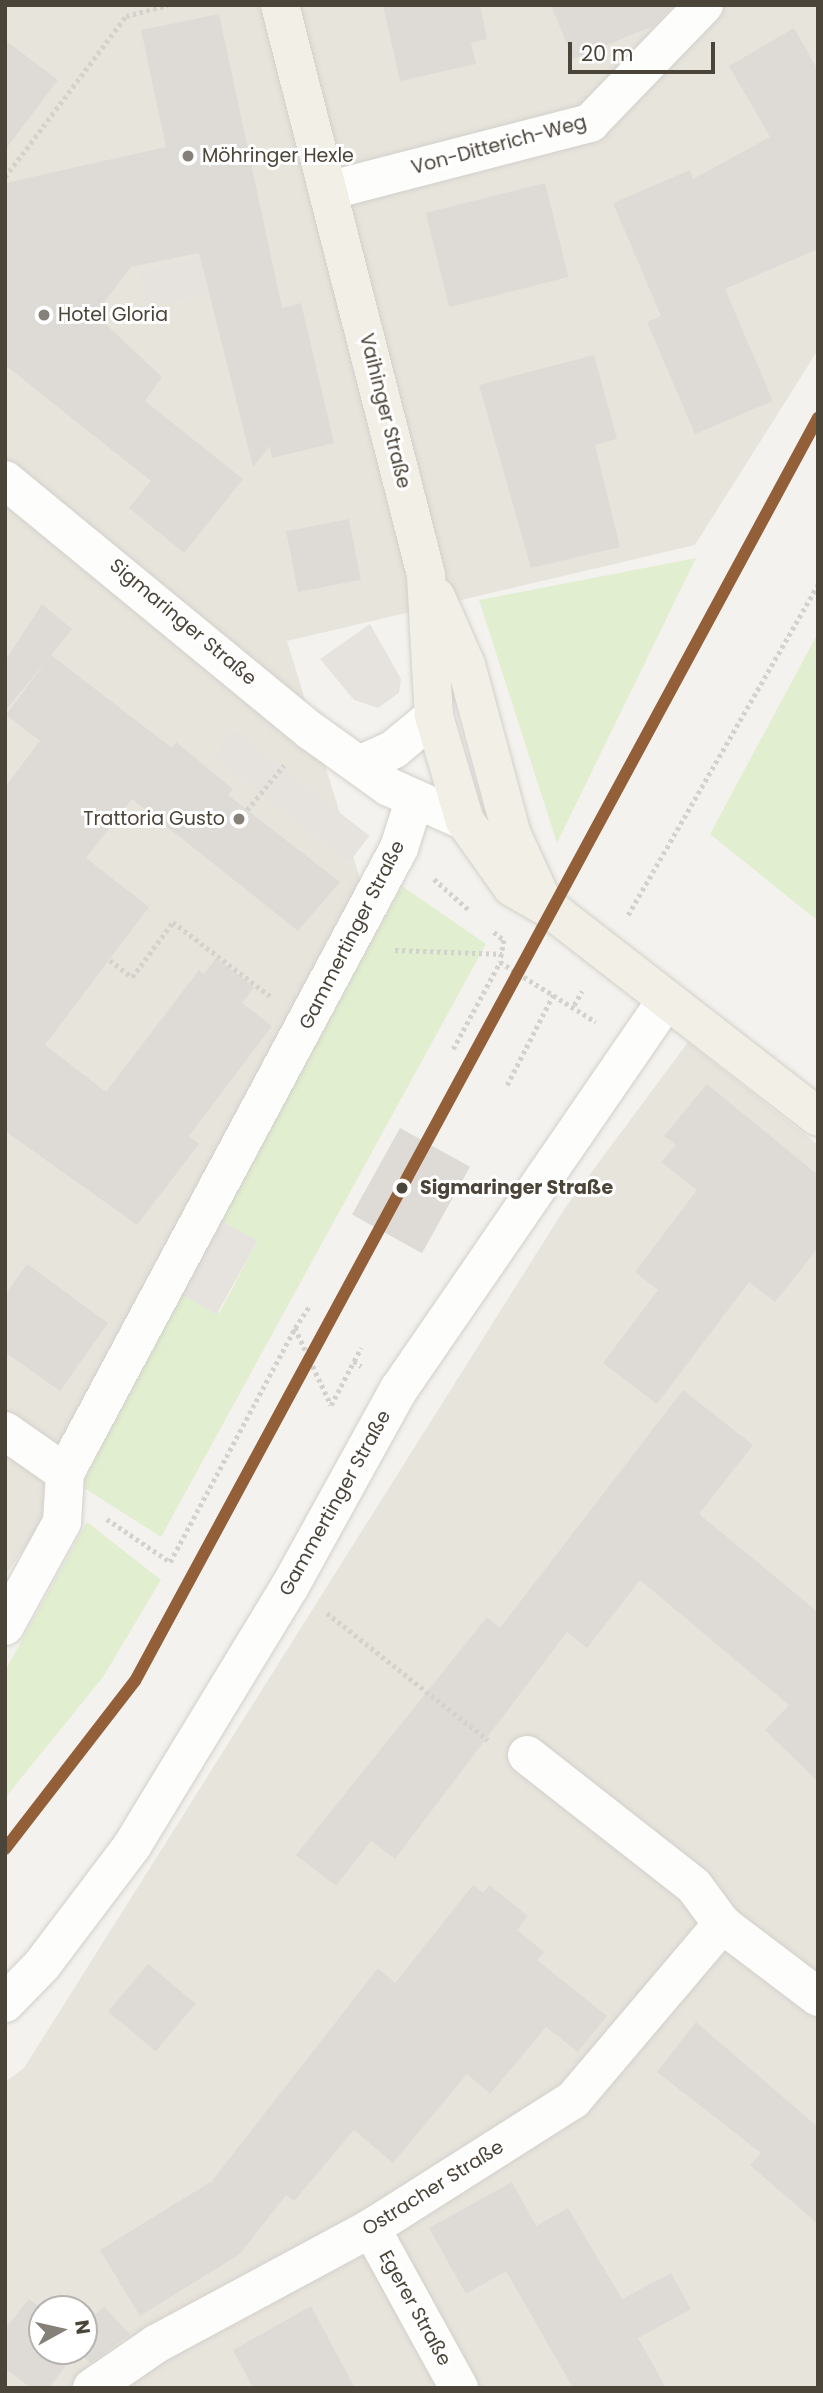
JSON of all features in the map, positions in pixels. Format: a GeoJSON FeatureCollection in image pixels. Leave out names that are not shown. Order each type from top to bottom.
{"type":"FeatureCollection","features":[{"type":"Feature","properties":{"kind":"main road","name":"Vaihinger Straße"},"geometry":{"type":"LineString","coordinates":[[280,5],[331,190],[426,575],[434,716],[465,821]]}},
{"type":"Feature","properties":{"kind":"main road"},"geometry":{"type":"LineString","coordinates":[[426,575],[466,665],[512,835],[544,905]]}},
{"type":"Feature","properties":{"kind":"main road"},"geometry":{"type":"LineString","coordinates":[[465,821],[512,887],[544,905],[818,1117]]}},
{"type":"Feature","properties":{"kind":"street","name":"Von-Ditterich-Weg"},"geometry":{"type":"LineString","coordinates":[[331,190],[590,123],[704,5]]}},
{"type":"Feature","properties":{"kind":"street","name":"Sigmaringer Straße"},"geometry":{"type":"LineString","coordinates":[[5,480],[311,731],[414,801],[465,821]]}},
{"type":"Feature","properties":{"kind":"street"},"geometry":{"type":"LineString","coordinates":[[361,764],[394,749],[434,716]]}},
{"type":"Feature","properties":{"kind":"street","name":"Gammertinger Straße"},"geometry":{"type":"LineString","coordinates":[[5,1626],[62,1522],[65,1473],[307,1025],[399,848],[414,801]]}},
{"type":"Feature","properties":{"kind":"street","name":"Gammertinger Straße"},"geometry":{"type":"LineString","coordinates":[[5,2003],[132,1846],[289,1588],[399,1389],[666,1002]]}},
{"type":"Feature","properties":{"kind":"street"},"geometry":{"type":"LineString","coordinates":[[5,1431],[65,1473]]}},
{"type":"Feature","properties":{"kind":"street"},"geometry":{"type":"LineString","coordinates":[[527,1755],[694,1886],[722,1924],[818,1997]]}},
{"type":"Feature","properties":{"kind":"street","name":"Ostracher Straße"},"geometry":{"type":"LineString","coordinates":[[92,2388],[156,2344],[372,2228],[573,2100],[722,1924]]}},
{"type":"Feature","properties":{"kind":"street","name":"Egerer Straße"},"geometry":{"type":"LineString","coordinates":[[372,2228],[459,2388]]}},
{"type":"Feature","properties":{"kind":"path"},"geometry":{"type":"LineString","coordinates":[[5,177],[126,16],[168,5]]}},
{"type":"Feature","properties":{"kind":"path"},"geometry":{"type":"LineString","coordinates":[[605,952],[677,838],[818,585]]}},
{"type":"Feature","properties":{"kind":"path"},"geometry":{"type":"LineString","coordinates":[[247,810],[262,792]]}},
{"type":"Feature","properties":{"kind":"path"},"geometry":{"type":"LineString","coordinates":[[399,848],[472,913]]}},
{"type":"Feature","properties":{"kind":"path"},"geometry":{"type":"LineString","coordinates":[[110,960],[132,977],[173,922],[307,1025]]}},
{"type":"Feature","properties":{"kind":"path"},"geometry":{"type":"LineString","coordinates":[[453,1049],[502,954],[504,940],[483,922]]}},
{"type":"Feature","properties":{"kind":"path"},"geometry":{"type":"LineString","coordinates":[[344,953],[379,947],[419,954],[502,954]]}},
{"type":"Feature","properties":{"kind":"path"},"geometry":{"type":"LineString","coordinates":[[500,962],[554,993],[634,1051]]}},
{"type":"Feature","properties":{"kind":"path"},"geometry":{"type":"LineString","coordinates":[[507,1085],[554,993]]}},
{"type":"Feature","properties":{"kind":"path"},"geometry":{"type":"LineString","coordinates":[[65,1473],[87,1505],[170,1562],[295,1328],[310,1305]]}},
{"type":"Feature","properties":{"kind":"path"},"geometry":{"type":"LineString","coordinates":[[295,1328],[331,1405],[361,1349]]}},
{"type":"Feature","properties":{"kind":"path"},"geometry":{"type":"LineString","coordinates":[[354,1361],[399,1389]]}},
{"type":"Feature","properties":{"kind":"path"},"geometry":{"type":"LineString","coordinates":[[289,1588],[372,1646],[496,1747],[527,1755]]}},
{"type":"Feature","properties":{"kind":"shaded area"},"geometry":{"type":"Polygon","coordinates":[[[5,5],[818,5],[818,350],[695,545],[287,641],[361,882],[50,1511],[5,1576],[5,5]]]}},
{"type":"Feature","properties":{"kind":"shaded area"},"geometry":{"type":"Polygon","coordinates":[[[266,242],[274,278],[148,307],[139,271],[266,242]]]}},
{"type":"Feature","properties":{"kind":"shaded area"},"geometry":{"type":"Polygon","coordinates":[[[370,624],[401,679],[399,693],[378,708],[354,700],[320,659],[370,624]]]}},
{"type":"Feature","properties":{"kind":"shaded area"},"geometry":{"type":"Polygon","coordinates":[[[234,730],[370,836],[349,863],[213,757],[234,730]]]}},
{"type":"Feature","properties":{"kind":"shaded area"},"geometry":{"type":"Polygon","coordinates":[[[688,1042],[818,1145],[818,2388],[5,2388],[5,2082],[24,2068],[565,1208],[688,1042]]]}},
{"type":"Feature","properties":{"kind":"shaded area"},"geometry":{"type":"Polygon","coordinates":[[[218,1219],[257,1241],[217,1314],[177,1292],[218,1219]]]}},
{"type":"Feature","properties":{"kind":"green space"},"geometry":{"type":"Polygon","coordinates":[[[696,558],[557,843],[479,600],[696,558]]]}},
{"type":"Feature","properties":{"kind":"green space"},"geometry":{"type":"Polygon","coordinates":[[[818,633],[818,921],[710,834],[818,633]]]}},
{"type":"Feature","properties":{"kind":"green space"},"geometry":{"type":"Polygon","coordinates":[[[402,886],[486,944],[161,1537],[81,1486],[179,1293],[219,1313],[232,1289],[257,1241],[218,1219],[402,886]]]}},
{"type":"Feature","properties":{"kind":"green space"},"geometry":{"type":"Polygon","coordinates":[[[87,1522],[161,1580],[103,1677],[5,1798],[5,1671],[87,1522]]]}},
{"type":"Feature","properties":{"kind":"building"},"geometry":{"type":"Polygon","coordinates":[[[383,5],[480,5],[487,39],[471,43],[476,64],[400,81],[383,5]]]}},
{"type":"Feature","properties":{"kind":"building"},"geometry":{"type":"Polygon","coordinates":[[[551,5],[673,5],[653,26],[573,59],[551,5]]]}},
{"type":"Feature","properties":{"kind":"building"},"geometry":{"type":"Polygon","coordinates":[[[219,14],[282,308],[301,303],[334,443],[272,458],[270,446],[253,467],[199,253],[131,267],[95,314],[162,377],[145,401],[243,479],[184,553],[129,508],[151,481],[5,365],[5,183],[166,147],[141,30],[219,14]]]}},
{"type":"Feature","properties":{"kind":"building"},"geometry":{"type":"Polygon","coordinates":[[[794,28],[818,70],[818,249],[725,289],[773,401],[695,434],[647,322],[661,316],[613,203],[690,170],[693,179],[770,137],[729,66],[794,28]]]}},
{"type":"Feature","properties":{"kind":"building"},"geometry":{"type":"Polygon","coordinates":[[[5,40],[58,80],[5,150],[5,40]]]}},
{"type":"Feature","properties":{"kind":"building"},"geometry":{"type":"Polygon","coordinates":[[[545,183],[568,277],[449,307],[426,213],[545,183]]]}},
{"type":"Feature","properties":{"kind":"building"},"geometry":{"type":"Polygon","coordinates":[[[594,355],[617,439],[595,445],[620,547],[531,568],[479,385],[594,355]]]}},
{"type":"Feature","properties":{"kind":"building"},"geometry":{"type":"Polygon","coordinates":[[[349,519],[361,580],[298,592],[286,531],[349,519]]]}},
{"type":"Feature","properties":{"kind":"building"},"geometry":{"type":"Polygon","coordinates":[[[42,604],[72,629],[51,655],[172,748],[176,742],[233,789],[228,795],[340,882],[298,931],[132,799],[86,858],[149,907],[45,1045],[106,1092],[199,970],[204,974],[216,958],[254,987],[242,1003],[272,1026],[189,1136],[199,1144],[137,1225],[5,1131],[5,787],[40,741],[6,715],[47,660],[5,711],[5,661],[42,604]]]}},
{"type":"Feature","properties":{"kind":"building"},"geometry":{"type":"Polygon","coordinates":[[[707,1084],[818,1175],[818,1248],[775,1302],[749,1282],[657,1404],[603,1363],[658,1290],[635,1272],[697,1190],[661,1162],[676,1145],[664,1136],[707,1084]]]}},
{"type":"Feature","properties":{"kind":"building"},"geometry":{"type":"Polygon","coordinates":[[[400,1128],[470,1167],[422,1253],[352,1215],[400,1128]]]}},
{"type":"Feature","properties":{"kind":"building"},"geometry":{"type":"Polygon","coordinates":[[[27,1264],[108,1323],[60,1391],[5,1352],[5,1295],[27,1264]]]}},
{"type":"Feature","properties":{"kind":"building"},"geometry":{"type":"Polygon","coordinates":[[[683,1390],[753,1445],[699,1514],[818,1612],[818,1782],[765,1730],[789,1705],[640,1580],[587,1648],[567,1632],[395,1859],[371,1841],[336,1886],[296,1855],[487,1617],[500,1628],[683,1390]]]}},
{"type":"Feature","properties":{"kind":"building"},"geometry":{"type":"Polygon","coordinates":[[[473,1885],[483,1893],[489,1885],[528,1916],[517,1930],[544,1952],[537,1960],[607,2016],[578,2052],[546,2027],[490,2094],[467,2074],[393,2163],[354,2130],[294,2201],[286,2195],[240,2254],[140,2316],[100,2250],[212,2181],[378,1968],[395,1983],[473,1885]]]}},
{"type":"Feature","properties":{"kind":"building"},"geometry":{"type":"Polygon","coordinates":[[[148,1964],[195,2004],[156,2051],[108,2011],[148,1964]]]}},
{"type":"Feature","properties":{"kind":"building"},"geometry":{"type":"Polygon","coordinates":[[[696,2022],[818,2127],[818,2224],[750,2165],[761,2153],[657,2072],[696,2022]]]}},
{"type":"Feature","properties":{"kind":"building"},"geometry":{"type":"Polygon","coordinates":[[[512,2182],[536,2226],[568,2208],[622,2299],[671,2273],[691,2309],[638,2338],[666,2388],[573,2388],[506,2271],[466,2294],[429,2228],[512,2182]]]}},
{"type":"Feature","properties":{"kind":"building"},"geometry":{"type":"Polygon","coordinates":[[[28,2300],[28,2365],[66,2365],[49,2388],[31,2388],[5,2368],[5,2329],[28,2300]]]}},
{"type":"Feature","properties":{"kind":"building"},"geometry":{"type":"Polygon","coordinates":[[[311,2306],[355,2388],[253,2388],[233,2350],[311,2306]]]}},
{"type":"Feature","properties":{"kind":"building"},"geometry":{"type":"Polygon","coordinates":[[[104,2307],[130,2334],[98,2357],[98,2312],[104,2307]]]}},
{"type":"Feature","properties":{"kind":"transit line"},"geometry":{"type":"LineString","coordinates":[[5,1849],[135,1681],[818,418]]}},
{"type":"Feature","properties":{"kind":"place","name":"Möhringer Hexle"},"geometry":{"type":"Point","coordinates":[188,156]}},
{"type":"Feature","properties":{"kind":"place","name":"Hotel Gloria"},"geometry":{"type":"Point","coordinates":[44,315]}},
{"type":"Feature","properties":{"kind":"place","name":"Trattoria Gusto"},"geometry":{"type":"Point","coordinates":[239,819]}},
{"type":"Feature","properties":{"kind":"place","name":"Sigmaringer Straße"},"geometry":{"type":"Point","coordinates":[402,1188]}}]}
